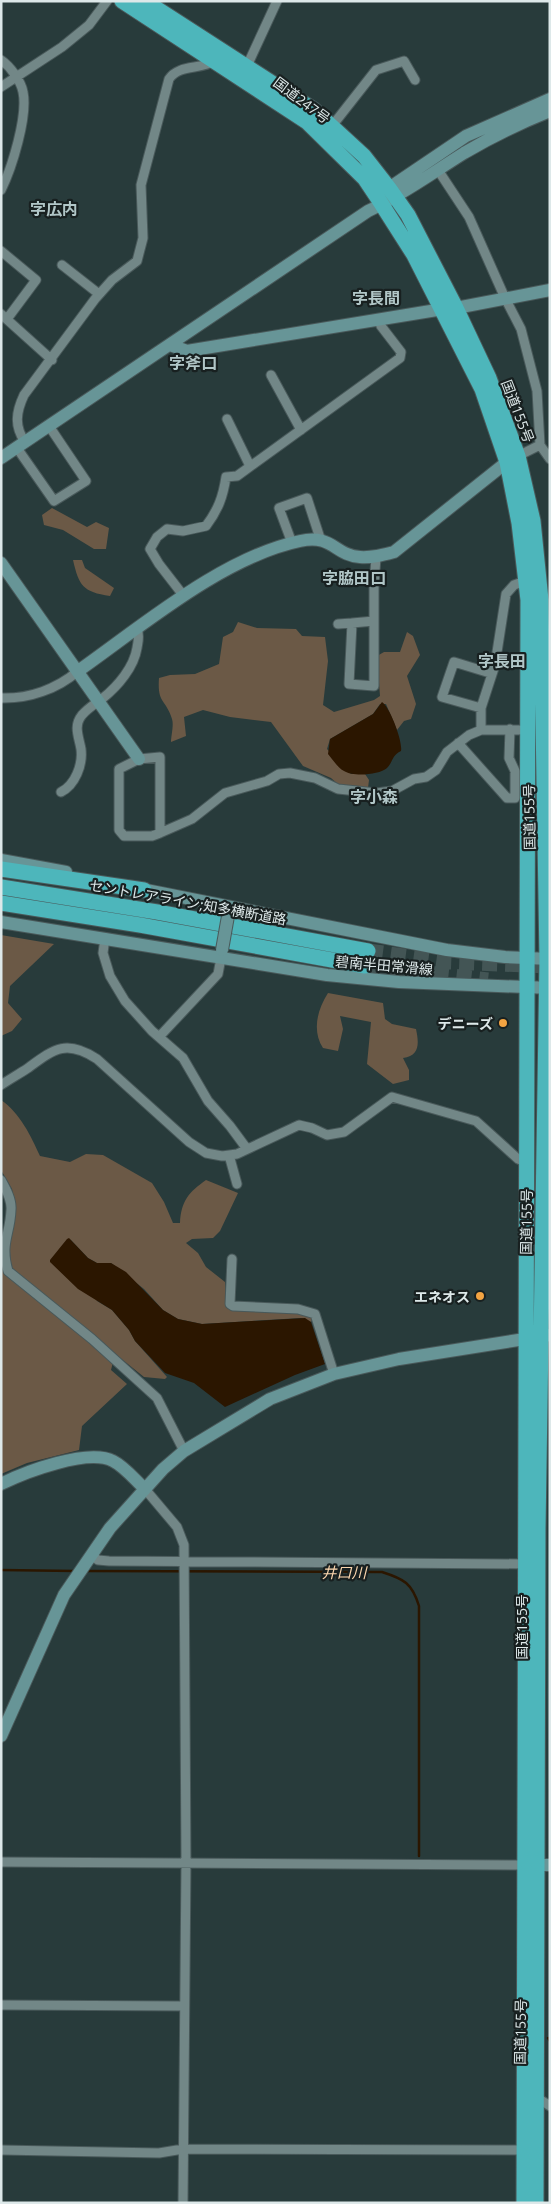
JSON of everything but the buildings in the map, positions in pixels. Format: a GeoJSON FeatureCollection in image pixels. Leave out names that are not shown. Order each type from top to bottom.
{"type":"FeatureCollection","features":[{"type":"Feature","properties":{"kind":"highway","name":"国道247号"},"geometry":{"type":"LineString","coordinates":[[122,1],[307,122],[365,179],[408,215],[427,265]]}},
{"type":"Feature","properties":{"kind":"highway","name":"国道247号"},"geometry":{"type":"LineString","coordinates":[[145,1],[314,110],[364,156],[387,198]]}},
{"type":"Feature","properties":{"kind":"highway","name":"国道155号"},"geometry":{"type":"LineString","coordinates":[[427,265],[449,309],[488,378],[533,521],[539,579],[545,752],[548,988],[546,1199],[526,1564],[538,1865],[524,2203]]}},
{"type":"Feature","properties":{"kind":"highway","name":"国道155号"},"geometry":{"type":"LineString","coordinates":[[536,2203],[539,1337],[527,1163],[528,958],[539,579]]}},
{"type":"Feature","properties":{"kind":"highway"},"geometry":{"type":"LineString","coordinates":[[1,869],[144,890]]}},
{"type":"Feature","properties":{"kind":"highway","name":"セントレアライン;知多横断道路"},"geometry":{"type":"LineString","coordinates":[[1,887],[149,910],[366,958],[1,903]]}},
{"type":"Feature","properties":{"kind":"street"},"geometry":{"type":"LineString","coordinates":[[1,87],[62,47],[90,25],[107,1]]}},
{"type":"Feature","properties":{"kind":"street"},"geometry":{"type":"LineString","coordinates":[[247,66],[277,1]]}},
{"type":"Feature","properties":{"kind":"street"},"geometry":{"type":"LineString","coordinates":[[1,60],[7,64],[16,78],[23,90],[24,98],[17,146],[1,190]]}},
{"type":"Feature","properties":{"kind":"street"},"geometry":{"type":"LineString","coordinates":[[49,426],[86,481],[54,500],[21,445],[17,423],[20,404],[31,384],[52,360],[99,294],[112,280],[137,261],[143,238],[141,185],[169,79],[173,73],[209,65],[214,61]]}},
{"type":"Feature","properties":{"kind":"street"},"geometry":{"type":"LineString","coordinates":[[332,126],[376,70],[404,61],[415,80]]}},
{"type":"Feature","properties":{"kind":"street"},"geometry":{"type":"LineString","coordinates":[[1,458],[170,346],[387,198],[466,136],[550,99]]}},
{"type":"Feature","properties":{"kind":"street"},"geometry":{"type":"LineString","coordinates":[[387,198],[501,132],[550,111]]}},
{"type":"Feature","properties":{"kind":"street"},"geometry":{"type":"LineString","coordinates":[[438,170],[469,217],[521,329],[538,391],[540,445],[550,459]]}},
{"type":"Feature","properties":{"kind":"street"},"geometry":{"type":"LineString","coordinates":[[1,251],[36,280],[4,316],[52,360]]}},
{"type":"Feature","properties":{"kind":"street"},"geometry":{"type":"LineString","coordinates":[[62,265],[99,294]]}},
{"type":"Feature","properties":{"kind":"street"},"geometry":{"type":"LineString","coordinates":[[170,346],[187,351],[449,309],[550,290]]}},
{"type":"Feature","properties":{"kind":"street"},"geometry":{"type":"LineString","coordinates":[[183,595],[150,549],[157,537],[167,529],[183,531],[206,526],[218,509],[224,495],[226,478],[237,476],[400,358],[401,352],[380,326],[379,320]]}},
{"type":"Feature","properties":{"kind":"street"},"geometry":{"type":"LineString","coordinates":[[271,375],[301,430]]}},
{"type":"Feature","properties":{"kind":"street"},"geometry":{"type":"LineString","coordinates":[[227,420],[250,466]]}},
{"type":"Feature","properties":{"kind":"street"},"geometry":{"type":"LineString","coordinates":[[1,698],[13,698],[45,691],[59,685],[183,595],[233,567],[270,550],[292,543],[320,538],[347,553],[359,557],[376,557],[394,552],[512,459],[540,445]]}},
{"type":"Feature","properties":{"kind":"street"},"geometry":{"type":"LineString","coordinates":[[292,543],[280,508],[307,498],[320,538]]}},
{"type":"Feature","properties":{"kind":"street"},"geometry":{"type":"LineString","coordinates":[[352,623],[349,684],[374,686],[376,557]]}},
{"type":"Feature","properties":{"kind":"street"},"geometry":{"type":"LineString","coordinates":[[1,563],[139,759]]}},
{"type":"Feature","properties":{"kind":"street"},"geometry":{"type":"LineString","coordinates":[[481,730],[480,708],[490,673],[495,665],[506,594],[514,585],[539,579]]}},
{"type":"Feature","properties":{"kind":"street"},"geometry":{"type":"LineString","coordinates":[[338,624],[374,621]]}},
{"type":"Feature","properties":{"kind":"street"},"geometry":{"type":"LineString","coordinates":[[61,792],[69,788],[75,780],[81,753],[77,733],[79,720],[118,682],[134,661],[139,634],[137,630]]}},
{"type":"Feature","properties":{"kind":"street"},"geometry":{"type":"LineString","coordinates":[[480,708],[442,697],[454,662],[490,673]]}},
{"type":"Feature","properties":{"kind":"street"},"geometry":{"type":"LineString","coordinates":[[160,833],[160,757],[139,759],[119,769],[119,830],[124,836],[152,836],[160,833],[192,819],[232,789],[258,784],[279,774],[290,772],[315,778],[338,789],[376,794],[392,791],[414,779],[426,777],[436,770],[447,752],[458,743],[481,730],[515,730],[509,758],[515,771],[515,798],[507,798],[458,743]]}},
{"type":"Feature","properties":{"kind":"street","name":"碧南半田常滑線"},"geometry":{"type":"LineString","coordinates":[[1,860],[102,879],[229,911],[447,950],[548,959]]}},
{"type":"Feature","properties":{"kind":"street"},"geometry":{"type":"LineString","coordinates":[[159,1038],[218,974],[229,911]]}},
{"type":"Feature","properties":{"kind":"street","name":"碧南半田常滑線"},"geometry":{"type":"LineString","coordinates":[[1,922],[221,954],[362,979],[548,988]]}},
{"type":"Feature","properties":{"kind":"street"},"geometry":{"type":"LineString","coordinates":[[105,938],[103,953],[110,976],[125,1001],[159,1038],[183,1058],[208,1101],[247,1149]]}},
{"type":"Feature","properties":{"kind":"street"},"geometry":{"type":"LineString","coordinates":[[1,1085],[51,1051],[63,1048],[83,1050],[97,1059],[188,1142],[213,1155],[229,1155],[247,1149],[299,1125],[312,1128],[327,1135],[344,1132],[392,1097],[476,1120],[518,1158],[527,1163]]}},
{"type":"Feature","properties":{"kind":"street"},"geometry":{"type":"LineString","coordinates":[[229,1155],[237,1184]]}},
{"type":"Feature","properties":{"kind":"street"},"geometry":{"type":"LineString","coordinates":[[1,1180],[11,1208],[3,1255],[8,1271],[98,1345],[156,1398],[184,1451]]}},
{"type":"Feature","properties":{"kind":"street"},"geometry":{"type":"LineString","coordinates":[[232,1259],[230,1304],[233,1306],[298,1309],[315,1314],[334,1374]]}},
{"type":"Feature","properties":{"kind":"street"},"geometry":{"type":"LineString","coordinates":[[1,1736],[64,1595],[110,1528],[163,1469],[184,1451],[270,1399],[334,1374],[399,1359],[539,1337]]}},
{"type":"Feature","properties":{"kind":"street"},"geometry":{"type":"LineString","coordinates":[[1,1484],[54,1465],[96,1457],[112,1460],[120,1465],[145,1489],[177,1527],[184,1545],[186,1862],[183,2006],[183,2203]]}},
{"type":"Feature","properties":{"kind":"street"},"geometry":{"type":"LineString","coordinates":[[91,1556],[98,1560],[109,1561],[526,1564]]}},
{"type":"Feature","properties":{"kind":"street"},"geometry":{"type":"LineString","coordinates":[[1,1862],[538,1865]]}},
{"type":"Feature","properties":{"kind":"street"},"geometry":{"type":"LineString","coordinates":[[1,2005],[183,2006]]}},
{"type":"Feature","properties":{"kind":"street"},"geometry":{"type":"LineString","coordinates":[[536,2097],[550,2106]]}},
{"type":"Feature","properties":{"kind":"street"},"geometry":{"type":"LineString","coordinates":[[1,2150],[159,2153],[183,2149],[525,2150]]}},
{"type":"Feature","properties":{"kind":"shaded area"},"geometry":{"type":"Polygon","coordinates":[[[52,508],[87,527],[96,522],[109,528],[106,549],[94,549],[63,530],[44,525],[42,515],[52,508]]]}},
{"type":"Feature","properties":{"kind":"shaded area"},"geometry":{"type":"Polygon","coordinates":[[[73,560],[82,560],[85,568],[114,588],[110,596],[88,590],[80,582],[73,560]]]}},
{"type":"Feature","properties":{"kind":"shaded area"},"geometry":{"type":"Polygon","coordinates":[[[238,622],[257,628],[296,629],[302,636],[325,637],[328,661],[323,705],[334,712],[374,700],[380,696],[377,656],[384,652],[400,652],[407,632],[413,636],[420,655],[407,676],[416,704],[411,719],[404,721],[397,730],[386,704],[380,704],[373,714],[330,739],[327,749],[351,774],[365,774],[369,780],[368,788],[361,791],[340,786],[331,778],[303,766],[271,722],[230,717],[203,710],[184,717],[186,736],[171,742],[173,721],[159,693],[159,678],[170,675],[195,674],[219,664],[223,637],[233,632],[238,622]]]}},
{"type":"Feature","properties":{"kind":"shaded area"},"geometry":{"type":"Polygon","coordinates":[[[382,702],[389,711],[395,725],[401,751],[396,754],[387,768],[378,772],[359,775],[344,771],[328,754],[330,739],[373,714],[382,702]]]}},
{"type":"Feature","properties":{"kind":"shaded area"},"geometry":{"type":"Polygon","coordinates":[[[1,935],[54,944],[10,986],[8,1003],[22,1019],[12,1031],[1,1036],[1,935]]]}},
{"type":"Feature","properties":{"kind":"shaded area"},"geometry":{"type":"Polygon","coordinates":[[[328,993],[383,1003],[385,1019],[392,1024],[416,1029],[417,1048],[413,1055],[403,1058],[409,1070],[409,1080],[393,1084],[367,1064],[371,1022],[340,1016],[343,1029],[338,1051],[323,1048],[318,1035],[317,1020],[321,1006],[328,993]]]}},
{"type":"Feature","properties":{"kind":"shaded area"},"geometry":{"type":"Polygon","coordinates":[[[1,1100],[19,1118],[40,1156],[70,1162],[86,1154],[103,1155],[152,1183],[164,1202],[173,1223],[180,1223],[182,1209],[187,1198],[206,1180],[238,1193],[220,1231],[213,1238],[192,1239],[186,1243],[198,1253],[206,1267],[225,1282],[227,1308],[307,1314],[313,1318],[311,1322],[301,1318],[202,1324],[178,1319],[163,1310],[144,1289],[111,1263],[97,1263],[88,1258],[70,1239],[97,1301],[112,1310],[129,1330],[135,1341],[167,1377],[165,1379],[144,1377],[12,1271],[6,1256],[15,1208],[12,1189],[1,1170],[1,1100]]]}},
{"type":"Feature","properties":{"kind":"shaded area"},"geometry":{"type":"Polygon","coordinates":[[[69,1238],[88,1258],[97,1263],[111,1263],[126,1272],[163,1310],[178,1319],[202,1324],[305,1318],[311,1322],[325,1364],[295,1375],[225,1407],[194,1383],[165,1373],[135,1341],[129,1330],[112,1310],[78,1289],[50,1262],[69,1238]]]}},
{"type":"Feature","properties":{"kind":"shaded area"},"geometry":{"type":"Polygon","coordinates":[[[1,1262],[6,1273],[113,1362],[111,1370],[127,1384],[82,1426],[79,1450],[27,1463],[1,1474],[1,1262]]]}},
{"type":"Feature","properties":{"kind":"shaded area"},"geometry":{"type":"Polygon","coordinates":[[[550,1472],[550,1844],[547,1692],[550,1472]]]}},
{"type":"Feature","properties":{"kind":"waterway","name":"井口川"},"geometry":{"type":"LineString","coordinates":[[1,1570],[75,1571]]}},
{"type":"Feature","properties":{"kind":"waterway","name":"井口川"},"geometry":{"type":"LineString","coordinates":[[85,1571],[382,1572],[406,1583],[413,1592],[419,1606],[419,1856]]}},
{"type":"Feature","properties":{"kind":"tunnel"},"geometry":{"type":"LineString","coordinates":[[368,951],[449,962],[550,966]]}},
{"type":"Feature","properties":{"kind":"tunnel"},"geometry":{"type":"LineString","coordinates":[[365,966],[488,980]]}},
{"type":"Feature","properties":{"kind":"place","name":"デニーズ"},"geometry":{"type":"Point","coordinates":[503,1023]}},
{"type":"Feature","properties":{"kind":"place","name":"エネオス"},"geometry":{"type":"Point","coordinates":[480,1296]}},
{"type":"Feature","properties":{"kind":"district","name":"字広内"},"geometry":{"type":"Point","coordinates":[54,209]}},
{"type":"Feature","properties":{"kind":"district","name":"字長間"},"geometry":{"type":"Point","coordinates":[376,298]}},
{"type":"Feature","properties":{"kind":"district","name":"字斧口"},"geometry":{"type":"Point","coordinates":[193,363]}},
{"type":"Feature","properties":{"kind":"district","name":"字脇田口"},"geometry":{"type":"Point","coordinates":[354,578]}},
{"type":"Feature","properties":{"kind":"district","name":"字長田"},"geometry":{"type":"Point","coordinates":[502,661]}},
{"type":"Feature","properties":{"kind":"district","name":"字小森"},"geometry":{"type":"Point","coordinates":[374,797]}}]}
